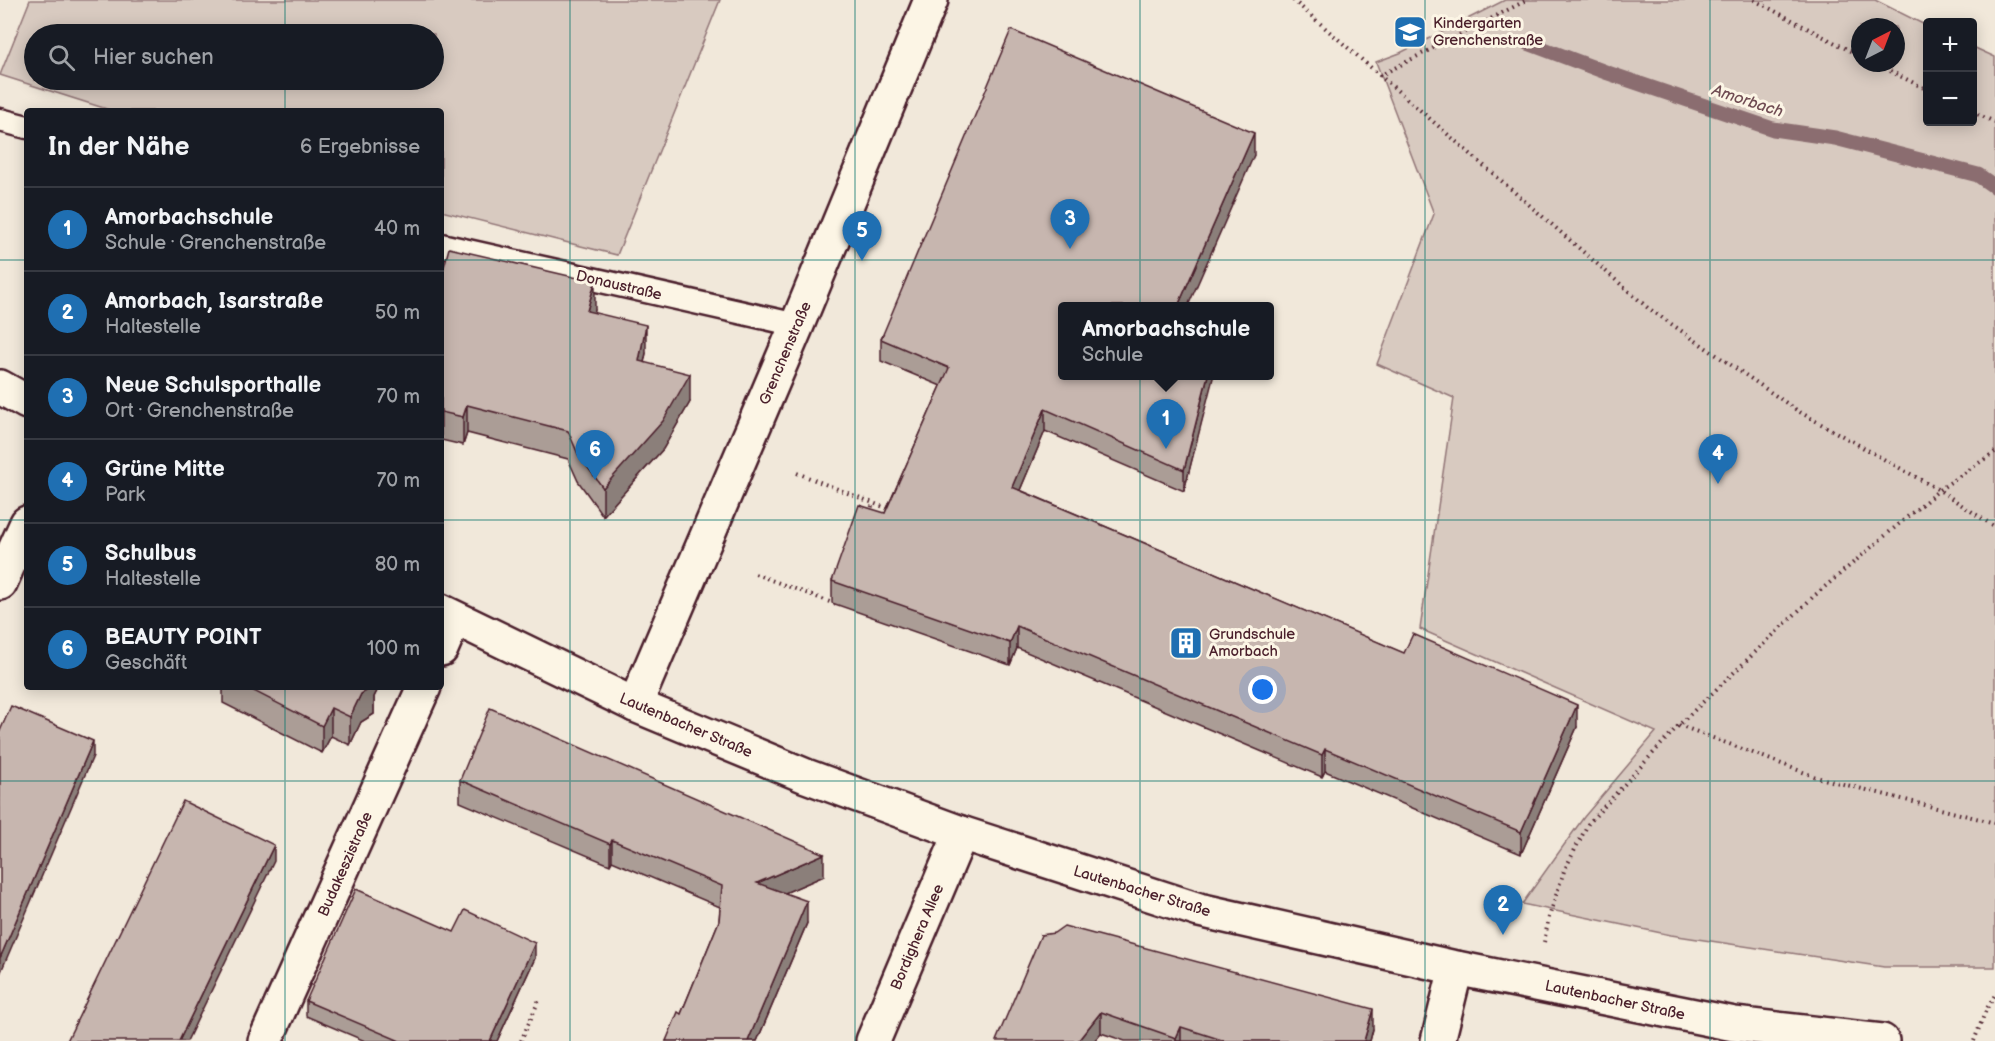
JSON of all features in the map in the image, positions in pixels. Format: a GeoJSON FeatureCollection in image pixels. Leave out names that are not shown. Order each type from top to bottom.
{"type":"FeatureCollection","features":[{"type":"Feature","properties":{"kind":"street","name":"Grenchenstraße"},"geometry":{"type":"LineString","coordinates":[[635,705],[797,326],[931,0]]}},
{"type":"Feature","properties":{"kind":"street"},"geometry":{"type":"LineString","coordinates":[[0,387],[24,400]]}},
{"type":"Feature","properties":{"kind":"street"},"geometry":{"type":"LineString","coordinates":[[0,583],[24,530]]}},
{"type":"Feature","properties":{"kind":"street","name":"Lautenbacher Straße"},"geometry":{"type":"LineString","coordinates":[[448,615],[635,705],[806,776],[961,833],[1199,910],[1456,968],[1734,1024],[1882,1041]]}},
{"type":"Feature","properties":{"kind":"street"},"geometry":{"type":"LineString","coordinates":[[444,634],[448,615]]}},
{"type":"Feature","properties":{"kind":"street","name":"Budakeszistraße"},"geometry":{"type":"LineString","coordinates":[[266,1041],[423,690]]}},
{"type":"Feature","properties":{"kind":"street","name":"Bordighera Allee"},"geometry":{"type":"LineString","coordinates":[[873,1041],[961,833]]}},
{"type":"Feature","properties":{"kind":"street"},"geometry":{"type":"LineString","coordinates":[[1438,1041],[1456,968]]}},
{"type":"Feature","properties":{"kind":"lane"},"geometry":{"type":"LineString","coordinates":[[0,120],[24,126]]}},
{"type":"Feature","properties":{"kind":"lane","name":"Donaustraße"},"geometry":{"type":"LineString","coordinates":[[444,246],[797,326]]}},
{"type":"Feature","properties":{"kind":"path"},"geometry":{"type":"LineString","coordinates":[[1293,0],[1648,308],[1798,411],[1939,490],[1995,527]]}},
{"type":"Feature","properties":{"kind":"path"},"geometry":{"type":"LineString","coordinates":[[1379,76],[1527,0]]}},
{"type":"Feature","properties":{"kind":"path"},"geometry":{"type":"LineString","coordinates":[[1754,0],[1851,51]]}},
{"type":"Feature","properties":{"kind":"path"},"geometry":{"type":"LineString","coordinates":[[1892,72],[1923,88]]}},
{"type":"Feature","properties":{"kind":"path"},"geometry":{"type":"LineString","coordinates":[[1977,114],[1995,122]]}},
{"type":"Feature","properties":{"kind":"path"},"geometry":{"type":"LineString","coordinates":[[1534,984],[1549,917],[1564,870],[1588,824],[1679,725],[1814,596],[1939,490],[1995,452]]}},
{"type":"Feature","properties":{"kind":"path"},"geometry":{"type":"LineString","coordinates":[[797,472],[894,511]]}},
{"type":"Feature","properties":{"kind":"path"},"geometry":{"type":"LineString","coordinates":[[867,520],[873,503]]}},
{"type":"Feature","properties":{"kind":"path"},"geometry":{"type":"LineString","coordinates":[[755,574],[838,605],[842,594]]}},
{"type":"Feature","properties":{"kind":"path"},"geometry":{"type":"LineString","coordinates":[[1679,725],[1816,777],[1995,823]]}},
{"type":"Feature","properties":{"kind":"path"},"geometry":{"type":"LineString","coordinates":[[1974,1041],[1986,1010],[1995,996]]}},
{"type":"Feature","properties":{"kind":"path"},"geometry":{"type":"LineString","coordinates":[[521,1041],[539,1000]]}},
{"type":"Feature","properties":{"kind":"shaded area"},"geometry":{"type":"Polygon","coordinates":[[[30,0],[720,0],[617,255],[444,212],[444,108],[104,108],[47,90],[444,90],[444,24],[24,24],[24,83],[0,75],[30,0]]]}},
{"type":"Feature","properties":{"kind":"shaded area"},"geometry":{"type":"Polygon","coordinates":[[[1505,0],[1875,0],[1923,24],[1923,126],[1977,126],[1977,49],[1995,57],[1995,967],[1884,967],[1671,935],[1522,904],[1584,817],[1656,732],[1420,629],[1454,398],[1377,364],[1434,214],[1376,62],[1400,53],[1505,0]]]}},
{"type":"Feature","properties":{"kind":"building"},"geometry":{"type":"Polygon","coordinates":[[[1011,30],[1254,133],[1180,302],[1058,302],[1058,380],[1207,380],[1184,470],[1045,409],[1012,487],[1404,653],[1413,634],[1577,705],[1521,832],[1325,749],[1322,755],[1017,626],[1010,643],[832,581],[859,505],[885,513],[949,368],[881,339],[1011,30]]]}},
{"type":"Feature","properties":{"kind":"building"},"geometry":{"type":"Polygon","coordinates":[[[449,248],[595,282],[587,311],[646,325],[639,361],[690,374],[663,421],[603,488],[578,454],[568,431],[467,405],[463,417],[444,413],[444,267],[449,248]]]}},
{"type":"Feature","properties":{"kind":"building"},"geometry":{"type":"Polygon","coordinates":[[[252,690],[368,690],[361,694],[350,717],[331,708],[322,726],[252,690]]]}},
{"type":"Feature","properties":{"kind":"building"},"geometry":{"type":"Polygon","coordinates":[[[11,706],[93,741],[0,958],[0,731],[11,706]]]}},
{"type":"Feature","properties":{"kind":"building"},"geometry":{"type":"Polygon","coordinates":[[[490,708],[824,854],[757,883],[807,901],[748,1041],[666,1041],[678,1012],[681,1014],[719,921],[722,886],[612,840],[610,844],[460,780],[490,708]]]}},
{"type":"Feature","properties":{"kind":"building"},"geometry":{"type":"Polygon","coordinates":[[[183,801],[274,845],[179,1041],[67,1041],[183,801]]]}},
{"type":"Feature","properties":{"kind":"building"},"geometry":{"type":"Polygon","coordinates":[[[356,889],[454,932],[465,910],[535,943],[490,1041],[400,1041],[306,1001],[356,889]]]}},
{"type":"Feature","properties":{"kind":"building"},"geometry":{"type":"Polygon","coordinates":[[[1064,926],[1373,1009],[1364,1041],[1225,1041],[1181,1027],[1176,1038],[1101,1012],[1078,1041],[996,1041],[1041,935],[1054,933],[1064,926]]]}},
{"type":"Feature","properties":{"kind":"waterway","name":"Amorbach"},"geometry":{"type":"LineString","coordinates":[[1528,43],[1608,73],[1773,129],[1835,138],[1978,175],[1995,187]]}},
{"type":"Feature","properties":{"kind":"place","name":"Kindergarten Grenchenstraße"},"geometry":{"type":"Point","coordinates":[1410,32]}},
{"type":"Feature","properties":{"kind":"place","name":"Neue Schulsporthalle"},"geometry":{"type":"Point","coordinates":[1070,249]}},
{"type":"Feature","properties":{"kind":"place","name":"Schulbus"},"geometry":{"type":"Point","coordinates":[862,261]}},
{"type":"Feature","properties":{"kind":"place","name":"Amorbachschule"},"geometry":{"type":"Point","coordinates":[1166,449]}},
{"type":"Feature","properties":{"kind":"place","name":"BEAUTY POINT"},"geometry":{"type":"Point","coordinates":[595,480]}},
{"type":"Feature","properties":{"kind":"place","name":"Grüne Mitte"},"geometry":{"type":"Point","coordinates":[1718,484]}},
{"type":"Feature","properties":{"kind":"place","name":"Grundschule Amorbach"},"geometry":{"type":"Point","coordinates":[1186,643]}},
{"type":"Feature","properties":{"kind":"place","name":"Amorbach, Isarstraße"},"geometry":{"type":"Point","coordinates":[1503,935]}}]}
